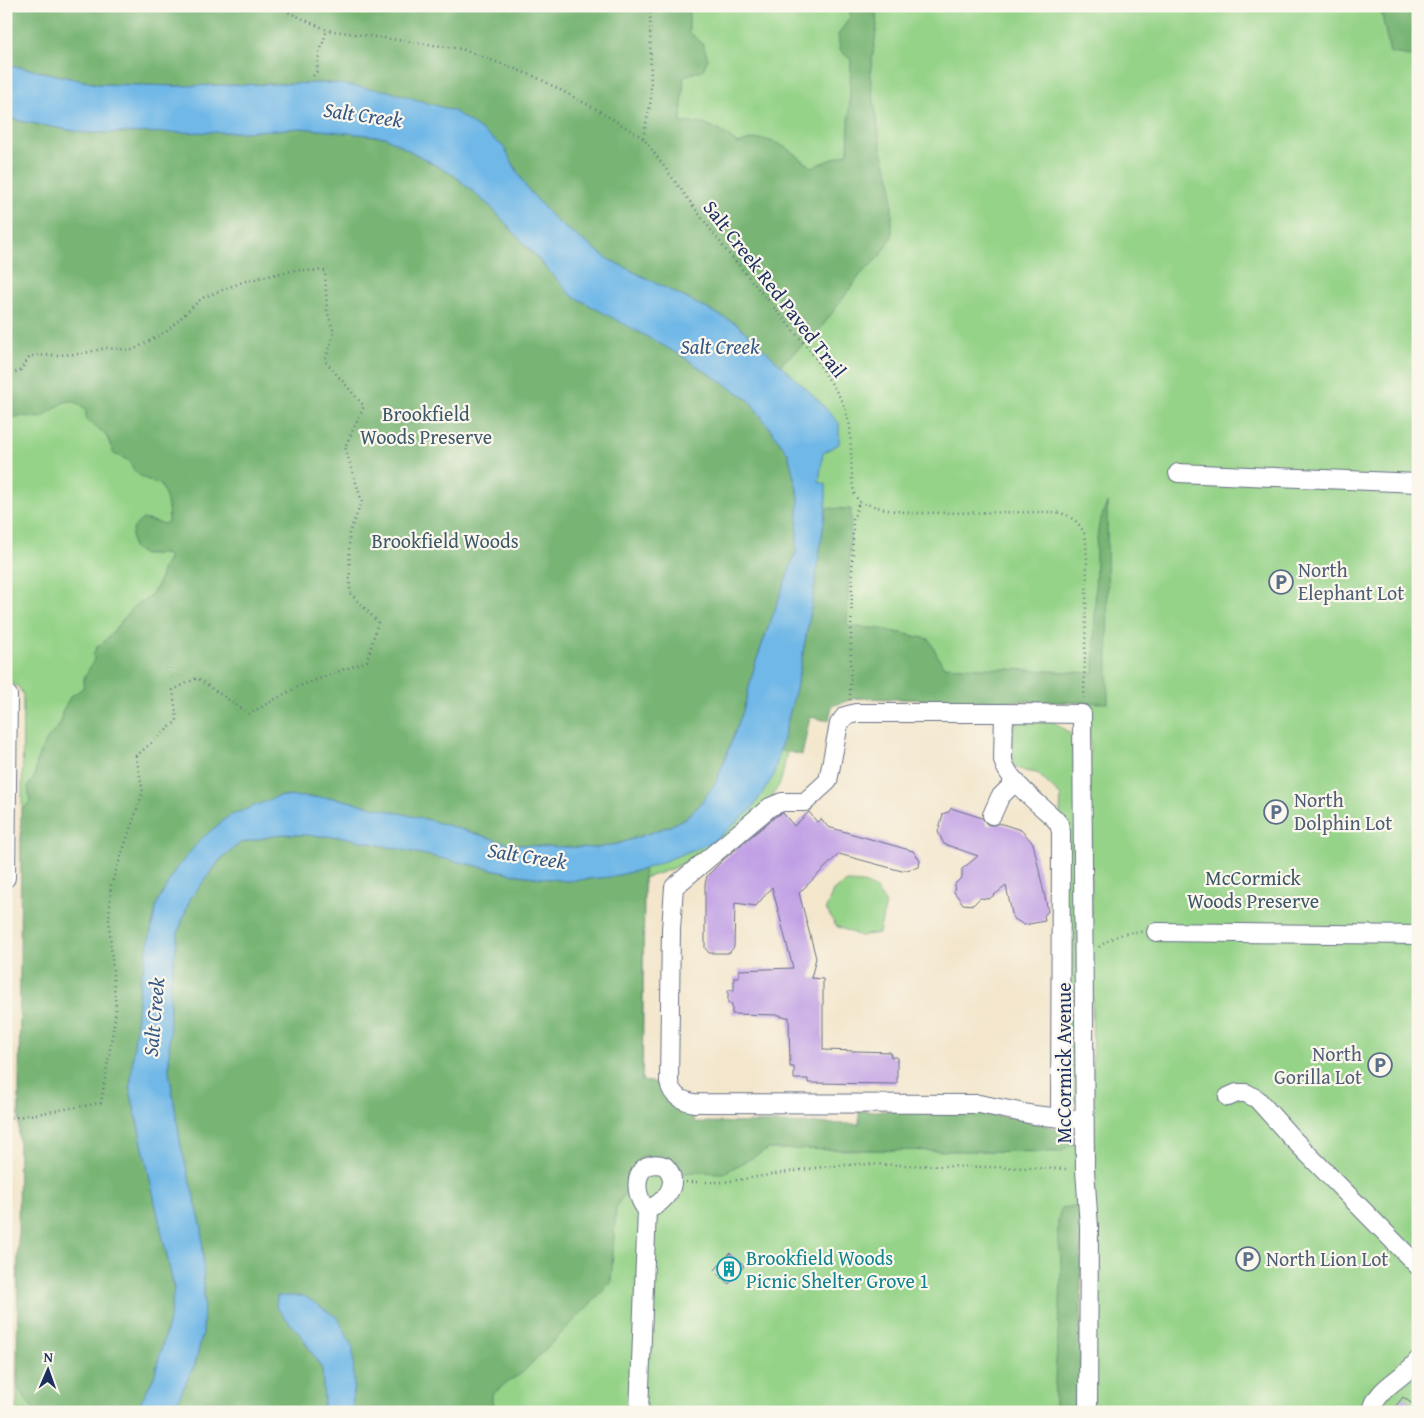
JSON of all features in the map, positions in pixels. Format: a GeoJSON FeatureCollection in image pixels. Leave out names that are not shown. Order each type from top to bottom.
{"type":"FeatureCollection","features":[{"type":"Feature","properties":{"kind":"street"},"geometry":{"type":"LineString","coordinates":[[1178,472],[1418,483]]}},
{"type":"Feature","properties":{"kind":"street"},"geometry":{"type":"LineString","coordinates":[[6,878],[7,695]]}},
{"type":"Feature","properties":{"kind":"street"},"geometry":{"type":"LineString","coordinates":[[1004,713],[1003,760],[1008,774],[1054,818],[1059,824],[1061,832],[1060,1118]]}},
{"type":"Feature","properties":{"kind":"street"},"geometry":{"type":"LineString","coordinates":[[1082,714],[850,714],[841,720],[828,781],[805,802],[782,802],[770,807],[674,887],[671,929],[669,1082],[672,1092],[680,1099],[694,1103],[979,1104],[1060,1118],[1085,1120]]}},
{"type":"Feature","properties":{"kind":"street","name":"McCormick Avenue"},"geometry":{"type":"LineString","coordinates":[[1082,714],[1085,1170],[1089,1226],[1088,1412]]}},
{"type":"Feature","properties":{"kind":"street"},"geometry":{"type":"LineString","coordinates":[[992,816],[1000,797],[1016,781]]}},
{"type":"Feature","properties":{"kind":"street"},"geometry":{"type":"LineString","coordinates":[[1156,932],[1418,936]]}},
{"type":"Feature","properties":{"kind":"street"},"geometry":{"type":"LineString","coordinates":[[1228,1097],[1237,1093],[1246,1093],[1257,1099],[1291,1137],[1418,1266]]}},
{"type":"Feature","properties":{"kind":"street"},"geometry":{"type":"LineString","coordinates":[[638,1412],[646,1210],[642,1206],[637,1186],[639,1174],[643,1169],[654,1164],[665,1166],[669,1170],[672,1182],[670,1190],[666,1197],[654,1207],[646,1210]]}},
{"type":"Feature","properties":{"kind":"street"},"geometry":{"type":"LineString","coordinates":[[1372,1412],[1375,1402],[1382,1393],[1418,1360]]}},
{"type":"Feature","properties":{"kind":"path","name":"Salt Creek Red Paved Trail"},"geometry":{"type":"LineString","coordinates":[[281,6],[286,11],[327,30],[462,49],[536,77],[596,109],[643,138],[725,249],[812,353],[843,402],[850,426],[854,492],[859,502]]}},
{"type":"Feature","properties":{"kind":"path"},"geometry":{"type":"LineString","coordinates":[[643,138],[651,100],[650,6]]}},
{"type":"Feature","properties":{"kind":"path"},"geometry":{"type":"LineString","coordinates":[[313,76],[317,72],[319,55],[327,30]]}},
{"type":"Feature","properties":{"kind":"path"},"geometry":{"type":"LineString","coordinates":[[6,376],[20,371],[30,356],[80,354],[106,348],[134,350],[167,331],[202,298],[245,280],[296,270],[325,271],[327,312],[334,332],[326,361],[364,406],[344,447],[362,502],[349,533],[350,593],[378,622],[367,661],[297,687],[249,714],[197,678],[174,690],[178,721],[136,756],[143,792],[110,886],[109,920],[116,1012],[101,1103],[6,1119]]}},
{"type":"Feature","properties":{"kind":"path"},"geometry":{"type":"LineString","coordinates":[[850,714],[854,520],[859,502],[888,510],[912,513],[1056,512],[1067,515],[1077,522],[1084,532],[1087,560],[1084,708],[1082,714]]}},
{"type":"Feature","properties":{"kind":"path"},"geometry":{"type":"LineString","coordinates":[[1084,959],[1107,941],[1119,935],[1135,932],[1156,932]]}},
{"type":"Feature","properties":{"kind":"path"},"geometry":{"type":"LineString","coordinates":[[672,1182],[724,1182],[821,1167],[859,1164],[1085,1170]]}},
{"type":"Feature","properties":{"kind":"green space","name":"Brookfield Woods Preserve"},"geometry":{"type":"Polygon","coordinates":[[[6,6],[1418,6],[1418,1412],[1094,1412],[1094,1183],[1089,703],[747,696],[670,826],[645,835],[644,868],[773,777],[780,750],[787,751],[779,785],[767,802],[742,825],[696,857],[672,869],[644,878],[642,1138],[1077,1145],[1081,1207],[1081,1412],[17,1412],[23,695],[17,686],[6,683],[6,6]]]}},
{"type":"Feature","properties":{"kind":"green space"},"geometry":{"type":"Polygon","coordinates":[[[6,6],[495,6],[566,9],[572,6],[689,6],[689,32],[702,43],[708,58],[703,70],[684,76],[681,123],[699,123],[712,127],[724,133],[738,144],[755,139],[773,142],[787,148],[812,167],[848,153],[851,60],[840,50],[838,35],[850,17],[850,6],[875,6],[877,25],[870,75],[881,148],[892,184],[892,237],[880,256],[861,274],[818,332],[780,365],[737,324],[608,259],[556,221],[526,187],[503,146],[331,83],[175,86],[97,84],[6,64],[6,6]]]}},
{"type":"Feature","properties":{"kind":"green space"},"geometry":{"type":"Polygon","coordinates":[[[1380,6],[1418,6],[1418,57],[1390,53],[1380,6]]]}},
{"type":"Feature","properties":{"kind":"green space","name":"Brookfield Woods"},"geometry":{"type":"Polygon","coordinates":[[[6,116],[20,121],[86,133],[243,132],[301,128],[385,137],[455,176],[492,208],[544,266],[749,400],[788,453],[799,497],[796,552],[755,664],[743,711],[716,782],[699,806],[685,818],[670,826],[621,843],[598,848],[536,846],[510,844],[433,821],[335,798],[279,796],[157,904],[140,983],[130,1089],[174,1288],[170,1316],[154,1377],[135,1412],[35,1412],[17,1386],[21,811],[30,802],[28,786],[34,778],[38,757],[45,742],[61,723],[62,712],[70,697],[83,688],[84,678],[94,660],[93,654],[97,647],[104,642],[135,605],[148,598],[157,587],[169,557],[165,554],[144,555],[133,548],[132,535],[136,526],[143,519],[164,524],[168,521],[168,512],[166,498],[161,485],[142,477],[134,470],[130,461],[114,454],[106,435],[87,420],[85,408],[73,401],[64,402],[42,418],[20,416],[6,419],[6,116]]]}},
{"type":"Feature","properties":{"kind":"green space"},"geometry":{"type":"Polygon","coordinates":[[[1107,503],[1108,703],[856,698],[832,706],[829,721],[810,717],[802,755],[780,750],[796,688],[810,615],[826,508],[851,509],[847,626],[882,629],[929,639],[943,666],[1094,673],[1096,546],[1099,524],[1107,503]]]}},
{"type":"Feature","properties":{"kind":"green space"},"geometry":{"type":"Polygon","coordinates":[[[1049,719],[1071,734],[1077,753],[1078,1101],[1071,1102],[1065,1092],[1061,796],[1037,773],[1014,767],[1008,751],[1012,726],[1022,720],[1049,719]]]}},
{"type":"Feature","properties":{"kind":"green space"},"geometry":{"type":"Polygon","coordinates":[[[282,834],[343,837],[519,875],[567,881],[610,877],[644,869],[642,1081],[660,1083],[664,1096],[671,1104],[681,1109],[694,1111],[694,1122],[859,1124],[859,1111],[954,1111],[1008,1117],[1039,1123],[1062,1130],[1077,1145],[1072,1144],[1060,1152],[768,1149],[724,1173],[690,1172],[676,1176],[659,1157],[641,1158],[628,1173],[628,1188],[616,1207],[611,1283],[522,1373],[492,1395],[492,1401],[500,1412],[352,1412],[354,1385],[302,1337],[322,1369],[324,1401],[321,1412],[172,1412],[195,1364],[203,1332],[204,1292],[202,1228],[181,1147],[169,1071],[170,987],[178,933],[190,899],[220,860],[240,843],[282,834]]]}},
{"type":"Feature","properties":{"kind":"green space"},"geometry":{"type":"Polygon","coordinates":[[[847,882],[871,886],[878,892],[886,904],[879,933],[860,936],[836,926],[826,909],[833,891],[847,882]]]}},
{"type":"Feature","properties":{"kind":"green space"},"geometry":{"type":"Polygon","coordinates":[[[1081,1207],[1081,1412],[1055,1412],[1055,1375],[1061,1283],[1058,1221],[1062,1208],[1081,1207]]]}},
{"type":"Feature","properties":{"kind":"water","name":"Salt Creek"},"geometry":{"type":"Polygon","coordinates":[[[6,64],[97,84],[175,86],[331,83],[388,91],[454,111],[503,146],[526,187],[556,221],[608,259],[737,324],[815,397],[839,423],[839,444],[823,453],[819,482],[826,484],[826,508],[810,615],[796,688],[773,777],[751,810],[713,842],[644,869],[610,877],[567,881],[519,875],[343,837],[282,834],[240,843],[220,860],[190,899],[178,933],[170,987],[169,1071],[181,1147],[202,1228],[203,1332],[195,1364],[172,1412],[135,1412],[154,1377],[170,1316],[174,1288],[130,1089],[140,983],[157,904],[175,870],[201,839],[229,816],[279,796],[335,798],[433,821],[510,844],[536,846],[598,848],[621,843],[670,826],[685,818],[699,806],[716,782],[743,711],[755,664],[796,552],[799,497],[788,453],[749,400],[684,357],[571,295],[492,208],[455,176],[385,137],[301,128],[243,132],[86,133],[20,121],[6,116],[6,64]]]}},
{"type":"Feature","properties":{"kind":"water"},"geometry":{"type":"Polygon","coordinates":[[[277,1296],[304,1296],[338,1318],[353,1348],[354,1385],[352,1412],[321,1412],[324,1401],[322,1369],[302,1337],[276,1307],[277,1296]]]}},
{"type":"Feature","properties":{"kind":"building"},"geometry":{"type":"Polygon","coordinates":[[[951,808],[982,818],[988,825],[999,823],[1021,830],[1033,843],[1048,911],[1044,916],[1045,921],[1024,925],[1013,918],[1006,886],[989,899],[980,898],[973,905],[963,904],[954,892],[955,884],[962,877],[962,869],[978,856],[944,844],[938,832],[943,814],[950,811],[951,808]]]}},
{"type":"Feature","properties":{"kind":"building"},"geometry":{"type":"Polygon","coordinates":[[[809,812],[817,822],[821,819],[828,827],[913,851],[920,860],[919,867],[902,871],[839,854],[799,893],[816,958],[811,978],[823,979],[823,1050],[890,1052],[891,1057],[897,1057],[897,1084],[808,1083],[808,1079],[794,1079],[794,1067],[790,1067],[789,1017],[781,1017],[781,1015],[732,1014],[732,1004],[728,1003],[728,990],[734,990],[734,977],[739,977],[739,970],[793,968],[772,887],[756,906],[735,903],[734,947],[729,953],[709,953],[705,948],[705,884],[707,876],[723,860],[776,816],[783,813],[794,826],[809,812]]]}},
{"type":"Feature","properties":{"kind":"building","name":"Brookfield Woods Picnic Shelter Grove 1"},"geometry":{"type":"Polygon","coordinates":[[[730,1253],[744,1266],[729,1284],[714,1271],[730,1253]]]}},
{"type":"Feature","properties":{"kind":"building"},"geometry":{"type":"Polygon","coordinates":[[[1403,1397],[1418,1408],[1418,1412],[1391,1412],[1403,1397]]]}},
{"type":"Feature","properties":{"kind":"place","name":"North Elephant Lot"},"geometry":{"type":"Point","coordinates":[1281,582]}},
{"type":"Feature","properties":{"kind":"place","name":"North Dolphin Lot"},"geometry":{"type":"Point","coordinates":[1276,812]}},
{"type":"Feature","properties":{"kind":"place","name":"North Gorilla Lot"},"geometry":{"type":"Point","coordinates":[1380,1065]}},
{"type":"Feature","properties":{"kind":"place","name":"North Lion Lot"},"geometry":{"type":"Point","coordinates":[1248,1259]}},
{"type":"Feature","properties":{"kind":"place","name":"Brookfield Woods Picnic Shelter Grove 1"},"geometry":{"type":"Point","coordinates":[729,1269]}},
{"type":"Feature","properties":{"kind":"park label","name":"McCormick Woods Preserve"},"geometry":{"type":"Point","coordinates":[1253,890]}}]}
